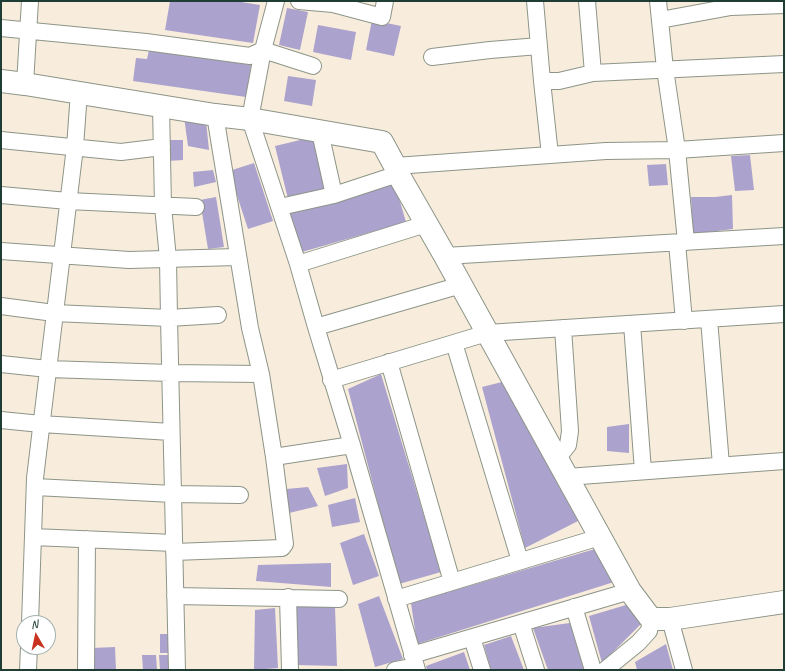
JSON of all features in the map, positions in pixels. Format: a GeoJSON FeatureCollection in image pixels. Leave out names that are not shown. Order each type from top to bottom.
{"type":"FeatureCollection","features":[{"type":"Feature","properties":{"kind":"street"},"geometry":{"type":"LineString","coordinates":[[25,84],[30,1]]}},
{"type":"Feature","properties":{"kind":"street"},"geometry":{"type":"LineString","coordinates":[[276,1],[263,50],[250,119],[298,264],[415,664]]}},
{"type":"Feature","properties":{"kind":"street"},"geometry":{"type":"LineString","coordinates":[[299,1],[334,2],[382,17],[385,1]]}},
{"type":"Feature","properties":{"kind":"street"},"geometry":{"type":"LineString","coordinates":[[535,1],[550,155]]}},
{"type":"Feature","properties":{"kind":"street"},"geometry":{"type":"LineString","coordinates":[[587,1],[593,72]]}},
{"type":"Feature","properties":{"kind":"street"},"geometry":{"type":"LineString","coordinates":[[658,1],[665,69],[677,150],[684,321]]}},
{"type":"Feature","properties":{"kind":"street"},"geometry":{"type":"LineString","coordinates":[[660,20],[731,7],[784,5]]}},
{"type":"Feature","properties":{"kind":"street"},"geometry":{"type":"LineString","coordinates":[[1,28],[146,42],[250,56],[263,50],[313,66]]}},
{"type":"Feature","properties":{"kind":"street"},"geometry":{"type":"LineString","coordinates":[[432,57],[539,46]]}},
{"type":"Feature","properties":{"kind":"street"},"geometry":{"type":"LineString","coordinates":[[542,81],[559,81],[593,72],[784,64]]}},
{"type":"Feature","properties":{"kind":"street"},"geometry":{"type":"LineString","coordinates":[[1,81],[79,92],[215,115],[250,119],[382,142],[630,591],[661,619],[684,670]]}},
{"type":"Feature","properties":{"kind":"street"},"geometry":{"type":"LineString","coordinates":[[30,615],[35,487],[41,424],[75,147],[79,92]]}},
{"type":"Feature","properties":{"kind":"street"},"geometry":{"type":"LineString","coordinates":[[161,106],[162,206],[168,259],[177,670]]}},
{"type":"Feature","properties":{"kind":"street"},"geometry":{"type":"LineString","coordinates":[[33,537],[87,539],[174,548],[282,548],[284,546],[274,458],[261,374],[250,328],[237,257],[215,115]]}},
{"type":"Feature","properties":{"kind":"street"},"geometry":{"type":"LineString","coordinates":[[320,132],[334,195]]}},
{"type":"Feature","properties":{"kind":"street"},"geometry":{"type":"LineString","coordinates":[[1,140],[121,152],[162,147]]}},
{"type":"Feature","properties":{"kind":"street"},"geometry":{"type":"LineString","coordinates":[[280,207],[334,195],[397,170],[606,151],[677,150],[784,143]]}},
{"type":"Feature","properties":{"kind":"street"},"geometry":{"type":"LineString","coordinates":[[1,195],[68,201],[196,207]]}},
{"type":"Feature","properties":{"kind":"street"},"geometry":{"type":"LineString","coordinates":[[298,264],[426,224]]}},
{"type":"Feature","properties":{"kind":"street"},"geometry":{"type":"LineString","coordinates":[[445,256],[784,236]]}},
{"type":"Feature","properties":{"kind":"street"},"geometry":{"type":"LineString","coordinates":[[1,251],[129,260],[237,257]]}},
{"type":"Feature","properties":{"kind":"street"},"geometry":{"type":"LineString","coordinates":[[316,327],[461,285]]}},
{"type":"Feature","properties":{"kind":"street"},"geometry":{"type":"LineString","coordinates":[[1,306],[54,314],[169,318],[218,315]]}},
{"type":"Feature","properties":{"kind":"street"},"geometry":{"type":"LineString","coordinates":[[332,380],[487,333],[784,314]]}},
{"type":"Feature","properties":{"kind":"street"},"geometry":{"type":"LineString","coordinates":[[709,319],[721,465]]}},
{"type":"Feature","properties":{"kind":"street"},"geometry":{"type":"LineString","coordinates":[[632,324],[643,471]]}},
{"type":"Feature","properties":{"kind":"street"},"geometry":{"type":"LineString","coordinates":[[562,468],[570,431],[563,328]]}},
{"type":"Feature","properties":{"kind":"street"},"geometry":{"type":"LineString","coordinates":[[454,343],[520,561]]}},
{"type":"Feature","properties":{"kind":"street"},"geometry":{"type":"LineString","coordinates":[[389,362],[452,582]]}},
{"type":"Feature","properties":{"kind":"street"},"geometry":{"type":"LineString","coordinates":[[1,364],[48,369],[170,374],[261,374]]}},
{"type":"Feature","properties":{"kind":"street"},"geometry":{"type":"LineString","coordinates":[[1,420],[171,432]]}},
{"type":"Feature","properties":{"kind":"street"},"geometry":{"type":"LineString","coordinates":[[274,458],[352,445]]}},
{"type":"Feature","properties":{"kind":"street"},"geometry":{"type":"LineString","coordinates":[[562,468],[643,471],[784,461]]}},
{"type":"Feature","properties":{"kind":"street"},"geometry":{"type":"LineString","coordinates":[[35,487],[173,494],[240,495]]}},
{"type":"Feature","properties":{"kind":"street"},"geometry":{"type":"LineString","coordinates":[[396,599],[600,537]]}},
{"type":"Feature","properties":{"kind":"street"},"geometry":{"type":"LineString","coordinates":[[86,670],[87,539]]}},
{"type":"Feature","properties":{"kind":"street"},"geometry":{"type":"LineString","coordinates":[[395,670],[415,664],[472,638],[630,591]]}},
{"type":"Feature","properties":{"kind":"street"},"geometry":{"type":"LineString","coordinates":[[175,596],[339,599]]}},
{"type":"Feature","properties":{"kind":"street"},"geometry":{"type":"LineString","coordinates":[[288,598],[290,670]]}},
{"type":"Feature","properties":{"kind":"street"},"geometry":{"type":"LineString","coordinates":[[605,670],[638,643],[661,619],[784,602]]}},
{"type":"Feature","properties":{"kind":"street"},"geometry":{"type":"LineString","coordinates":[[574,607],[593,670]]}},
{"type":"Feature","properties":{"kind":"street"},"geometry":{"type":"LineString","coordinates":[[521,623],[536,670]]}},
{"type":"Feature","properties":{"kind":"street"},"geometry":{"type":"LineString","coordinates":[[472,638],[482,670]]}},
{"type":"Feature","properties":{"kind":"street"},"geometry":{"type":"LineString","coordinates":[[625,654],[629,670]]}},
{"type":"Feature","properties":{"kind":"street"},"geometry":{"type":"LineString","coordinates":[[28,670],[29,655]]}},
{"type":"Feature","properties":{"kind":"building"},"geometry":{"type":"Polygon","coordinates":[[[170,1],[235,1],[260,5],[253,43],[165,30],[170,1]]]}},
{"type":"Feature","properties":{"kind":"building"},"geometry":{"type":"Polygon","coordinates":[[[287,8],[308,12],[300,50],[279,45],[287,8]]]}},
{"type":"Feature","properties":{"kind":"building"},"geometry":{"type":"Polygon","coordinates":[[[372,20],[401,26],[394,56],[366,50],[372,20]]]}},
{"type":"Feature","properties":{"kind":"building"},"geometry":{"type":"Polygon","coordinates":[[[318,25],[356,32],[351,60],[313,52],[318,25]]]}},
{"type":"Feature","properties":{"kind":"building"},"geometry":{"type":"Polygon","coordinates":[[[149,50],[251,65],[246,97],[133,81],[136,58],[147,59],[149,50]]]}},
{"type":"Feature","properties":{"kind":"building"},"geometry":{"type":"Polygon","coordinates":[[[288,76],[316,80],[312,106],[284,101],[288,76]]]}},
{"type":"Feature","properties":{"kind":"building"},"geometry":{"type":"Polygon","coordinates":[[[184,117],[206,121],[209,150],[188,146],[184,117]]]}},
{"type":"Feature","properties":{"kind":"building"},"geometry":{"type":"Polygon","coordinates":[[[313,137],[327,193],[289,203],[275,146],[313,137]]]}},
{"type":"Feature","properties":{"kind":"building"},"geometry":{"type":"Polygon","coordinates":[[[166,140],[183,140],[183,160],[167,161],[166,140]]]}},
{"type":"Feature","properties":{"kind":"building"},"geometry":{"type":"Polygon","coordinates":[[[750,155],[754,190],[735,191],[731,156],[750,155]]]}},
{"type":"Feature","properties":{"kind":"building"},"geometry":{"type":"Polygon","coordinates":[[[254,163],[273,221],[248,229],[229,171],[254,163]]]}},
{"type":"Feature","properties":{"kind":"building"},"geometry":{"type":"Polygon","coordinates":[[[666,164],[668,185],[649,186],[647,165],[666,164]]]}},
{"type":"Feature","properties":{"kind":"building"},"geometry":{"type":"Polygon","coordinates":[[[213,170],[216,182],[194,187],[193,172],[213,170]]]}},
{"type":"Feature","properties":{"kind":"building"},"geometry":{"type":"Polygon","coordinates":[[[394,181],[406,222],[302,252],[290,212],[394,181]]]}},
{"type":"Feature","properties":{"kind":"building"},"geometry":{"type":"Polygon","coordinates":[[[732,195],[733,229],[693,234],[691,197],[732,195]]]}},
{"type":"Feature","properties":{"kind":"building"},"geometry":{"type":"Polygon","coordinates":[[[216,197],[224,247],[208,249],[200,200],[216,197]]]}},
{"type":"Feature","properties":{"kind":"building"},"geometry":{"type":"Polygon","coordinates":[[[381,374],[441,572],[399,584],[348,389],[381,374]]]}},
{"type":"Feature","properties":{"kind":"building"},"geometry":{"type":"Polygon","coordinates":[[[502,382],[578,521],[525,548],[482,387],[502,382]]]}},
{"type":"Feature","properties":{"kind":"building"},"geometry":{"type":"Polygon","coordinates":[[[629,424],[629,453],[607,451],[607,427],[629,424]]]}},
{"type":"Feature","properties":{"kind":"building"},"geometry":{"type":"Polygon","coordinates":[[[347,464],[348,488],[325,496],[317,468],[347,464]]]}},
{"type":"Feature","properties":{"kind":"building"},"geometry":{"type":"Polygon","coordinates":[[[308,487],[318,506],[289,513],[286,489],[308,487]]]}},
{"type":"Feature","properties":{"kind":"building"},"geometry":{"type":"Polygon","coordinates":[[[355,498],[360,522],[332,527],[328,505],[355,498]]]}},
{"type":"Feature","properties":{"kind":"building"},"geometry":{"type":"Polygon","coordinates":[[[364,534],[379,576],[353,585],[340,543],[364,534]]]}},
{"type":"Feature","properties":{"kind":"building"},"geometry":{"type":"Polygon","coordinates":[[[595,549],[614,582],[417,644],[411,603],[595,549]]]}},
{"type":"Feature","properties":{"kind":"building"},"geometry":{"type":"Polygon","coordinates":[[[331,563],[331,587],[256,581],[258,565],[331,563]]]}},
{"type":"Feature","properties":{"kind":"building"},"geometry":{"type":"Polygon","coordinates":[[[379,596],[403,659],[375,667],[358,604],[379,596]]]}},
{"type":"Feature","properties":{"kind":"building"},"geometry":{"type":"Polygon","coordinates":[[[296,605],[335,607],[337,666],[297,665],[296,605]]]}},
{"type":"Feature","properties":{"kind":"building"},"geometry":{"type":"Polygon","coordinates":[[[626,605],[642,623],[602,663],[589,616],[626,605]]]}},
{"type":"Feature","properties":{"kind":"building"},"geometry":{"type":"Polygon","coordinates":[[[275,608],[278,668],[254,670],[255,610],[275,608]]]}},
{"type":"Feature","properties":{"kind":"building"},"geometry":{"type":"Polygon","coordinates":[[[570,623],[584,670],[548,670],[533,628],[570,623]]]}},
{"type":"Feature","properties":{"kind":"building"},"geometry":{"type":"Polygon","coordinates":[[[160,634],[175,634],[175,653],[160,653],[160,634]]]}},
{"type":"Feature","properties":{"kind":"building"},"geometry":{"type":"Polygon","coordinates":[[[511,636],[524,670],[491,670],[484,645],[511,636]]]}},
{"type":"Feature","properties":{"kind":"building"},"geometry":{"type":"Polygon","coordinates":[[[666,644],[673,670],[637,670],[635,662],[666,644]]]}},
{"type":"Feature","properties":{"kind":"building"},"geometry":{"type":"Polygon","coordinates":[[[115,647],[116,670],[92,670],[92,648],[115,647]]]}},
{"type":"Feature","properties":{"kind":"building"},"geometry":{"type":"Polygon","coordinates":[[[464,652],[470,670],[427,670],[426,666],[464,652]]]}},
{"type":"Feature","properties":{"kind":"building"},"geometry":{"type":"Polygon","coordinates":[[[142,655],[156,655],[157,670],[143,670],[142,655]]]}},
{"type":"Feature","properties":{"kind":"building"},"geometry":{"type":"Polygon","coordinates":[[[159,655],[172,655],[172,670],[160,670],[159,655]]]}}]}
